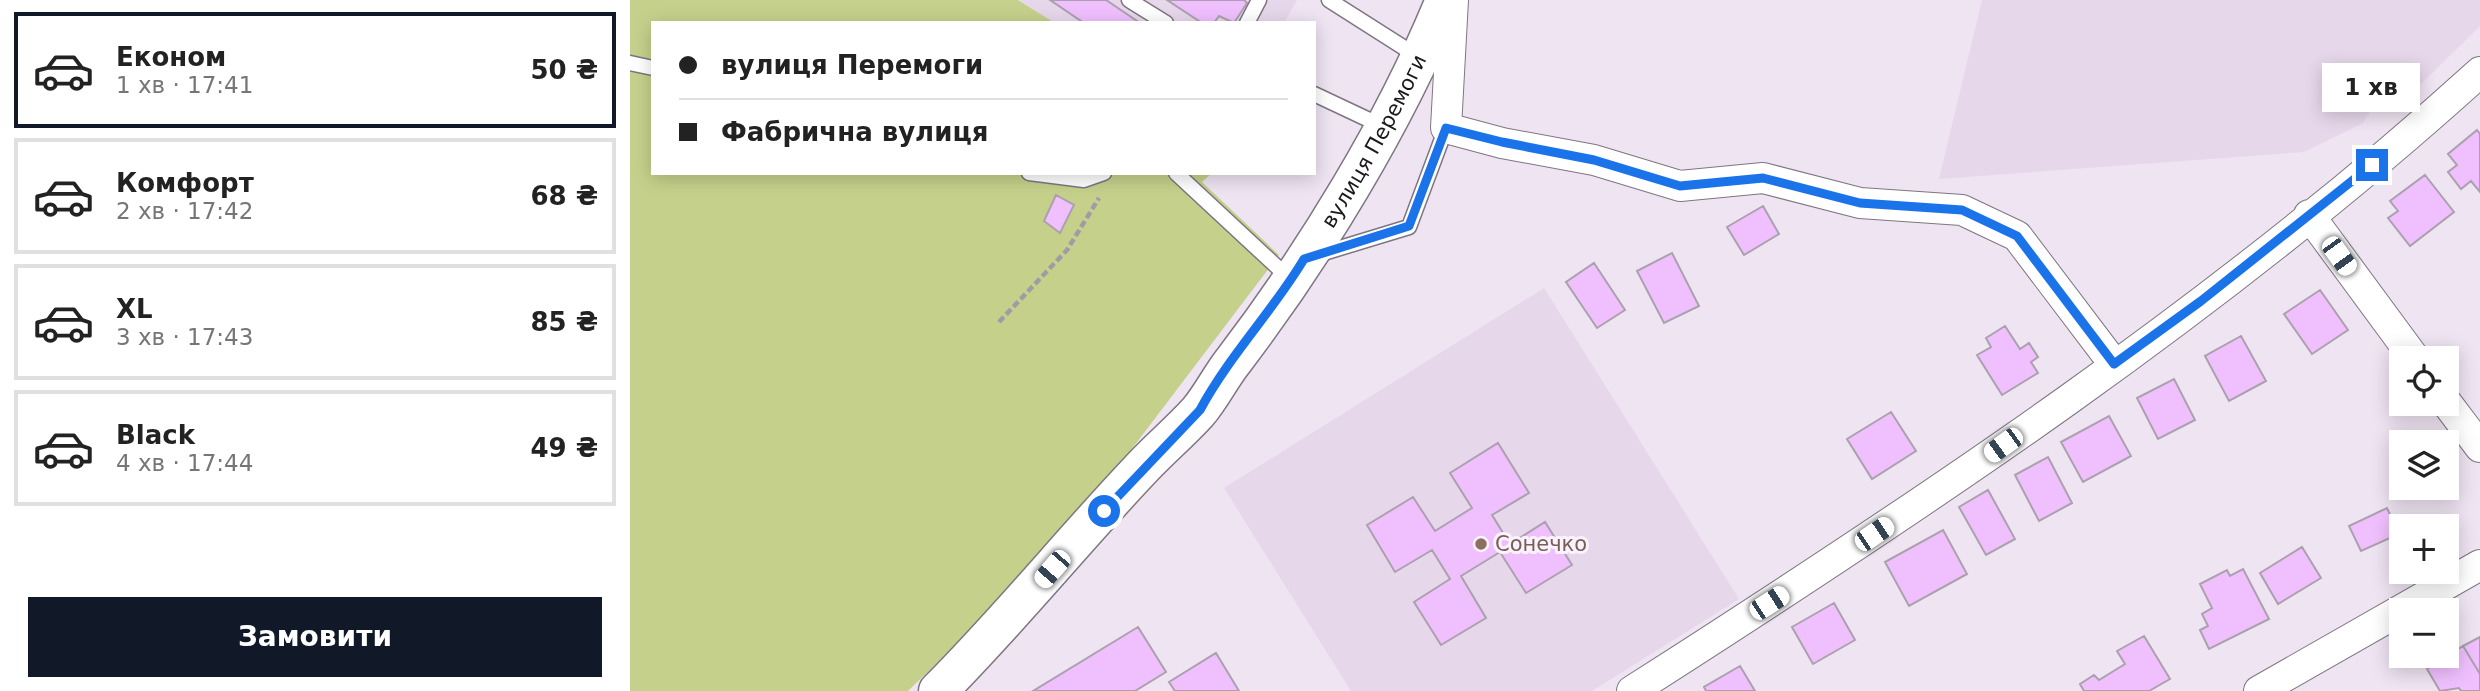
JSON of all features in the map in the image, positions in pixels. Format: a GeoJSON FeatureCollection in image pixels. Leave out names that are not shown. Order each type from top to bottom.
{"type":"FeatureCollection","features":[{"type":"Feature","properties":{"kind":"street","name":"вулиця Перемоги"},"geometry":{"type":"LineString","coordinates":[[938,691],[1001,628],[1138,472],[1200,410],[1298,270],[1355,177],[1419,57],[1445,0]]}},
{"type":"Feature","properties":{"kind":"street"},"geometry":{"type":"LineString","coordinates":[[1453,0],[1446,128],[1594,160],[1680,186],[1763,178],[1860,203],[1962,210],[2017,236],[2114,364]]}},
{"type":"Feature","properties":{"kind":"street"},"geometry":{"type":"LineString","coordinates":[[1632,691],[1936,494],[2114,364],[2309,215],[2414,132],[2480,72]]}},
{"type":"Feature","properties":{"kind":"street"},"geometry":{"type":"LineString","coordinates":[[2309,215],[2405,346]]}},
{"type":"Feature","properties":{"kind":"street"},"geometry":{"type":"LineString","coordinates":[[2457,416],[2480,447]]}},
{"type":"Feature","properties":{"kind":"street"},"geometry":{"type":"LineString","coordinates":[[2259,691],[2480,565]]}},
{"type":"Feature","properties":{"kind":"lane"},"geometry":{"type":"LineString","coordinates":[[1129,0],[1163,21]]}},
{"type":"Feature","properties":{"kind":"lane"},"geometry":{"type":"LineString","coordinates":[[1248,21],[1259,0]]}},
{"type":"Feature","properties":{"kind":"lane"},"geometry":{"type":"LineString","coordinates":[[1329,0],[1419,57]]}},
{"type":"Feature","properties":{"kind":"lane"},"geometry":{"type":"LineString","coordinates":[[630,63],[651,68]]}},
{"type":"Feature","properties":{"kind":"lane"},"geometry":{"type":"LineString","coordinates":[[1316,95],[1382,126]]}},
{"type":"Feature","properties":{"kind":"lane"},"geometry":{"type":"LineString","coordinates":[[1179,175],[1298,270],[1409,226],[1446,128]]}},
{"type":"Feature","properties":{"kind":"lane"},"geometry":{"type":"LineString","coordinates":[[1045,175],[1084,180],[1098,175]]}},
{"type":"Feature","properties":{"kind":"path"},"geometry":{"type":"LineString","coordinates":[[999,322],[1067,250],[1100,195]]}},
{"type":"Feature","properties":{"kind":"shaded area"},"geometry":{"type":"Polygon","coordinates":[[[1019,0],[1297,0],[1285,21],[1052,21],[1019,0]]]}},
{"type":"Feature","properties":{"kind":"shaded area"},"geometry":{"type":"Polygon","coordinates":[[[1982,0],[2480,0],[2480,26],[2421,84],[2389,79],[2363,123],[2304,152],[1939,179],[1982,0]]]}},
{"type":"Feature","properties":{"kind":"shaded area","name":"Сонечко"},"geometry":{"type":"Polygon","coordinates":[[[1544,288],[1739,599],[1592,691],[1351,691],[1224,488],[1544,288]]]}},
{"type":"Feature","properties":{"kind":"green space"},"geometry":{"type":"Polygon","coordinates":[[[630,0],[1018,0],[1052,21],[651,21],[651,175],[1210,175],[1202,182],[1279,255],[1112,475],[1043,559],[908,691],[630,691],[630,0]]]}},
{"type":"Feature","properties":{"kind":"building"},"geometry":{"type":"Polygon","coordinates":[[[1050,0],[1106,0],[1137,21],[1081,21],[1050,0]]]}},
{"type":"Feature","properties":{"kind":"building"},"geometry":{"type":"Polygon","coordinates":[[[1167,0],[1244,0],[1247,3],[1235,21],[1219,16],[1215,21],[1199,21],[1167,0]]]}},
{"type":"Feature","properties":{"kind":"building"},"geometry":{"type":"Polygon","coordinates":[[[2477,130],[2480,134],[2480,192],[2471,181],[2461,189],[2448,172],[2457,165],[2448,154],[2477,130]]]}},
{"type":"Feature","properties":{"kind":"building"},"geometry":{"type":"Polygon","coordinates":[[[2425,175],[2454,212],[2410,246],[2388,218],[2398,211],[2390,201],[2425,175]]]}},
{"type":"Feature","properties":{"kind":"building"},"geometry":{"type":"Polygon","coordinates":[[[1056,195],[1074,205],[1060,233],[1044,221],[1056,195]]]}},
{"type":"Feature","properties":{"kind":"building"},"geometry":{"type":"Polygon","coordinates":[[[1763,206],[1779,234],[1744,255],[1727,227],[1763,206]]]}},
{"type":"Feature","properties":{"kind":"building"},"geometry":{"type":"Polygon","coordinates":[[[1672,253],[1699,306],[1664,323],[1637,271],[1672,253]]]}},
{"type":"Feature","properties":{"kind":"building"},"geometry":{"type":"Polygon","coordinates":[[[1594,263],[1625,310],[1597,328],[1566,282],[1594,263]]]}},
{"type":"Feature","properties":{"kind":"building"},"geometry":{"type":"Polygon","coordinates":[[[2320,290],[2348,330],[2312,354],[2284,314],[2320,290]]]}},
{"type":"Feature","properties":{"kind":"building"},"geometry":{"type":"Polygon","coordinates":[[[2005,326],[2020,349],[2029,343],[2038,357],[2031,362],[2038,373],[2002,395],[1977,355],[1991,347],[1986,338],[2005,326]]]}},
{"type":"Feature","properties":{"kind":"building"},"geometry":{"type":"Polygon","coordinates":[[[2241,336],[2266,381],[2229,401],[2205,356],[2241,336]]]}},
{"type":"Feature","properties":{"kind":"building"},"geometry":{"type":"Polygon","coordinates":[[[2174,379],[2195,420],[2158,439],[2137,398],[2174,379]]]}},
{"type":"Feature","properties":{"kind":"building"},"geometry":{"type":"Polygon","coordinates":[[[1891,412],[1916,451],[1872,479],[1847,439],[1891,412]]]}},
{"type":"Feature","properties":{"kind":"building"},"geometry":{"type":"Polygon","coordinates":[[[2109,416],[2131,456],[2083,482],[2061,442],[2109,416]]]}},
{"type":"Feature","properties":{"kind":"building"},"geometry":{"type":"Polygon","coordinates":[[[1498,443],[1529,493],[1492,515],[1510,544],[1545,522],[1572,565],[1526,593],[1500,552],[1461,576],[1486,618],[1441,645],[1414,602],[1450,579],[1432,550],[1395,572],[1367,525],[1413,497],[1435,531],[1472,508],[1450,473],[1498,443]]]}},
{"type":"Feature","properties":{"kind":"building"},"geometry":{"type":"Polygon","coordinates":[[[2048,457],[2072,503],[2039,521],[2015,475],[2048,457]]]}},
{"type":"Feature","properties":{"kind":"building"},"geometry":{"type":"Polygon","coordinates":[[[1988,490],[2015,539],[1986,555],[1959,507],[1988,490]]]}},
{"type":"Feature","properties":{"kind":"building"},"geometry":{"type":"Polygon","coordinates":[[[2387,508],[2390,514],[2389,538],[2361,551],[2349,526],[2387,508]]]}},
{"type":"Feature","properties":{"kind":"building"},"geometry":{"type":"Polygon","coordinates":[[[1943,530],[1967,574],[1909,606],[1885,562],[1943,530]]]}},
{"type":"Feature","properties":{"kind":"building"},"geometry":{"type":"Polygon","coordinates":[[[2302,547],[2321,578],[2278,604],[2260,573],[2302,547]]]}},
{"type":"Feature","properties":{"kind":"building"},"geometry":{"type":"Polygon","coordinates":[[[2243,569],[2269,619],[2209,649],[2200,630],[2208,626],[2202,614],[2212,608],[2200,584],[2227,570],[2230,576],[2243,569]]]}},
{"type":"Feature","properties":{"kind":"building"},"geometry":{"type":"Polygon","coordinates":[[[1834,603],[1855,640],[1813,664],[1792,627],[1834,603]]]}},
{"type":"Feature","properties":{"kind":"building"},"geometry":{"type":"Polygon","coordinates":[[[1138,627],[1166,672],[1135,691],[1033,691],[1138,627]]]}},
{"type":"Feature","properties":{"kind":"building"},"geometry":{"type":"Polygon","coordinates":[[[2144,636],[2170,679],[2149,691],[2084,691],[2080,684],[2094,675],[2099,680],[2125,664],[2117,651],[2144,636]]]}},
{"type":"Feature","properties":{"kind":"building"},"geometry":{"type":"Polygon","coordinates":[[[2480,637],[2480,674],[2463,646],[2480,637]]]}},
{"type":"Feature","properties":{"kind":"building"},"geometry":{"type":"Polygon","coordinates":[[[2463,646],[2480,674],[2480,691],[2461,691],[2459,688],[2440,691],[2427,669],[2459,668],[2459,649],[2463,646]]]}},
{"type":"Feature","properties":{"kind":"building"},"geometry":{"type":"Polygon","coordinates":[[[1216,653],[1239,691],[1175,691],[1169,682],[1216,653]]]}},
{"type":"Feature","properties":{"kind":"building"},"geometry":{"type":"Polygon","coordinates":[[[1740,666],[1755,691],[1706,691],[1704,687],[1740,666]]]}},
{"type":"Feature","properties":{"kind":"place","name":"Сонечко"},"geometry":{"type":"Point","coordinates":[1481,544]}},
{"type":"Feature","properties":{"kind":"route"},"geometry":{"type":"LineString","coordinates":[[1104,511],[1138,472],[1200,410],[1210,391],[1278,302],[1304,259],[1409,226],[1446,128],[1594,160],[1680,186],[1763,178],[1860,203],[1962,210],[2017,236],[2114,364],[2201,301],[2372,165]]}}]}
